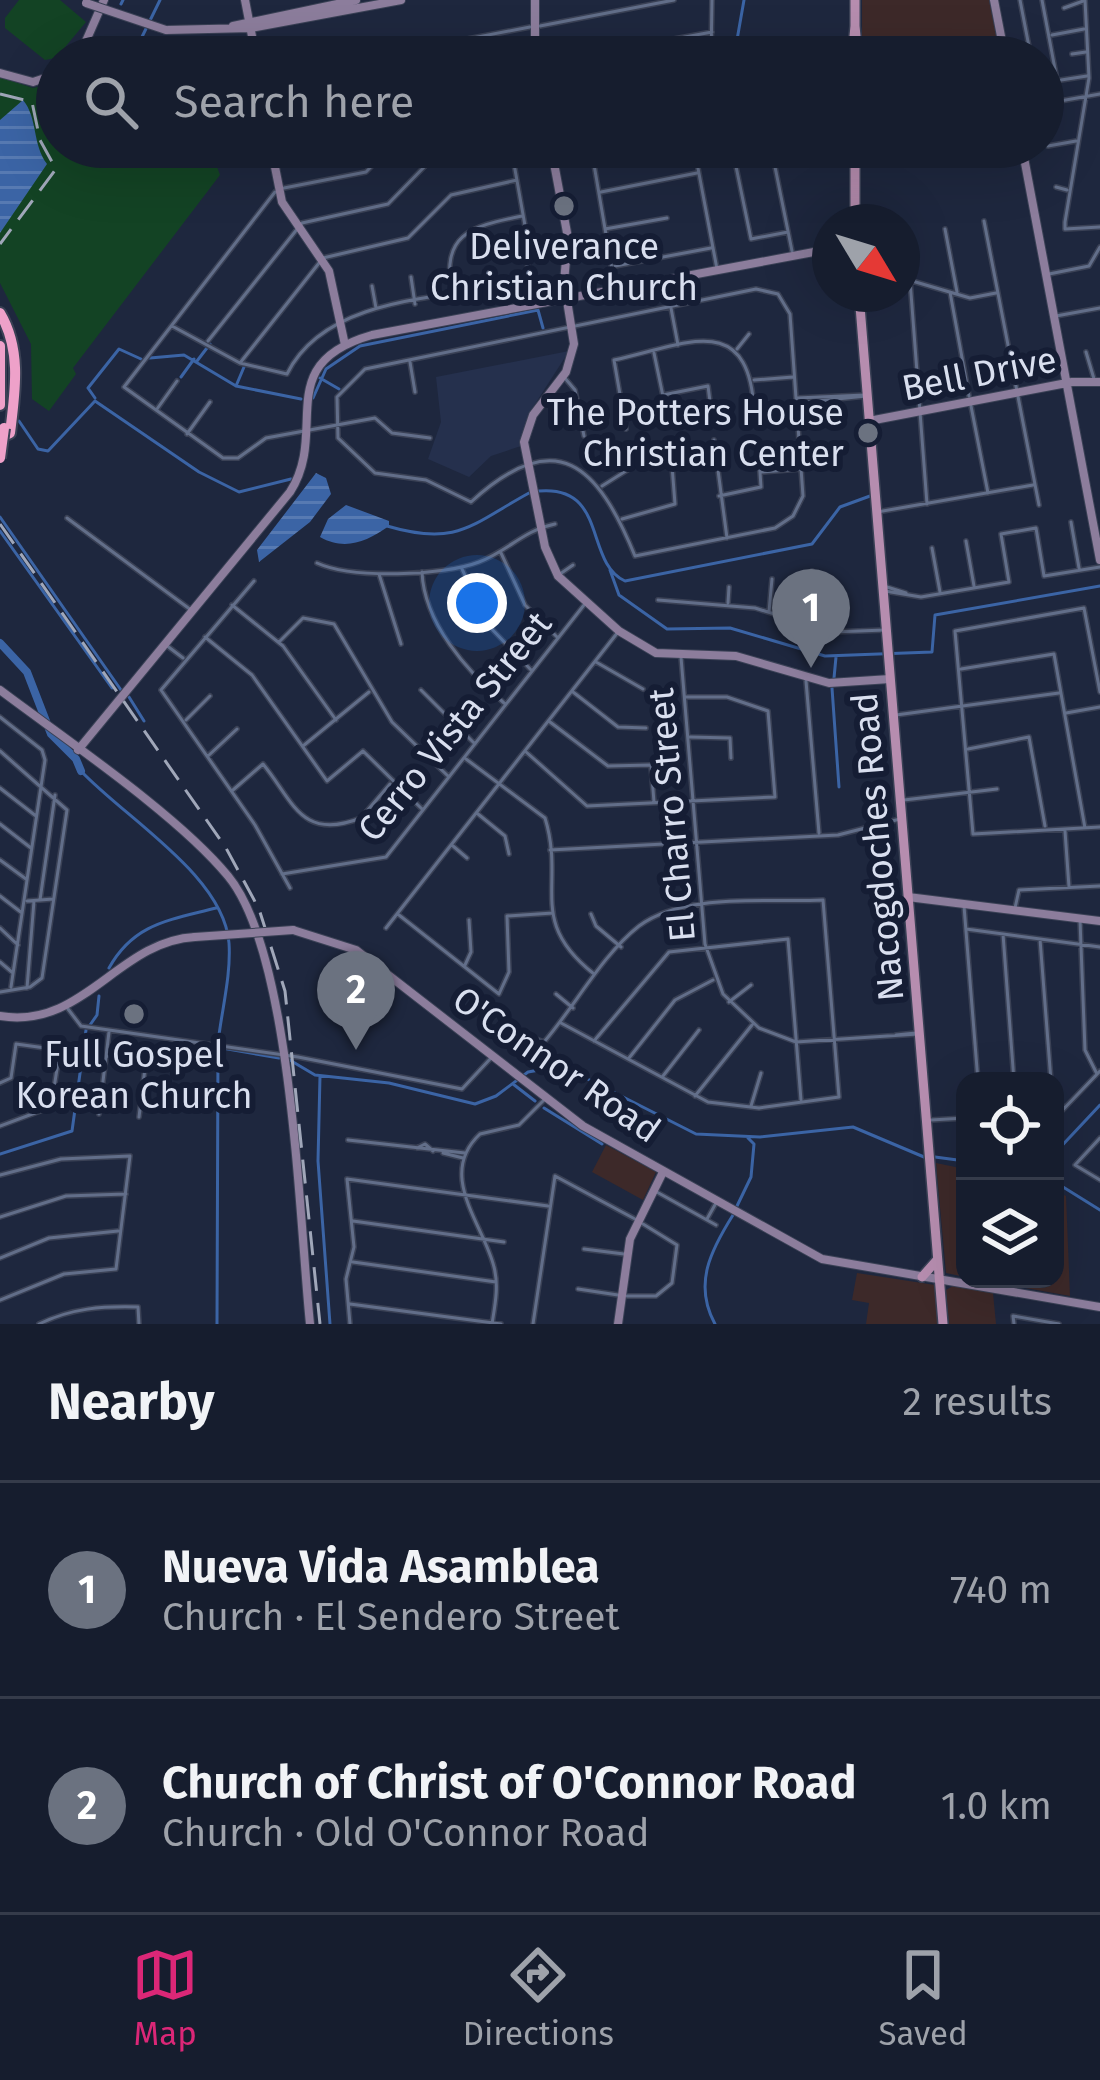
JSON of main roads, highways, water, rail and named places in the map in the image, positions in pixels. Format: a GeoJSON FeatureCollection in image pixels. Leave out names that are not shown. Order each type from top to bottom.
{"type":"FeatureCollection","features":[{"type":"Feature","properties":{"kind":"highway"},"geometry":{"type":"LineString","coordinates":[[0,314],[10,380],[0,458]]}},
{"type":"Feature","properties":{"kind":"highway"},"geometry":{"type":"LineString","coordinates":[[0,346],[0,406]]}},
{"type":"Feature","properties":{"kind":"main road"},"geometry":{"type":"LineString","coordinates":[[854,36],[855,0]]}},
{"type":"Feature","properties":{"kind":"main road"},"geometry":{"type":"LineString","coordinates":[[855,204],[856,168]]}},
{"type":"Feature","properties":{"kind":"main road","name":"Nacogdoches Road"},"geometry":{"type":"LineString","coordinates":[[860,312],[943,1324]]}},
{"type":"Feature","properties":{"kind":"main road"},"geometry":{"type":"LineString","coordinates":[[922,1277],[937,1260]]}},
{"type":"Feature","properties":{"kind":"water"},"geometry":{"type":"Polygon","coordinates":[[[23,100],[36,136],[36,168],[44,168],[0,233],[0,120],[23,100]]]}},
{"type":"Feature","properties":{"kind":"water"},"geometry":{"type":"Polygon","coordinates":[[[316,473],[326,478],[331,494],[310,522],[259,562],[257,550],[316,473]]]}},
{"type":"Feature","properties":{"kind":"water"},"geometry":{"type":"Polygon","coordinates":[[[346,505],[389,521],[389,526],[355,543],[320,537],[328,519],[346,505]]]}},
{"type":"Feature","properties":{"kind":"waterway"},"geometry":{"type":"LineString","coordinates":[[121,4],[123,0]]}},
{"type":"Feature","properties":{"kind":"waterway"},"geometry":{"type":"LineString","coordinates":[[142,36],[160,0]]}},
{"type":"Feature","properties":{"kind":"waterway"},"geometry":{"type":"LineString","coordinates":[[738,36],[744,0]]}},
{"type":"Feature","properties":{"kind":"waterway"},"geometry":{"type":"LineString","coordinates":[[313,398],[326,369],[360,346],[538,310],[543,328]]}},
{"type":"Feature","properties":{"kind":"waterway"},"geometry":{"type":"LineString","coordinates":[[197,361],[210,344]]}},
{"type":"Feature","properties":{"kind":"waterway"},"geometry":{"type":"LineString","coordinates":[[95,398],[88,388],[119,349],[141,359]]}},
{"type":"Feature","properties":{"kind":"waterway"},"geometry":{"type":"LineString","coordinates":[[150,358],[184,355],[236,386],[301,399]]}},
{"type":"Feature","properties":{"kind":"waterway"},"geometry":{"type":"LineString","coordinates":[[181,377],[194,359]]}},
{"type":"Feature","properties":{"kind":"waterway"},"geometry":{"type":"LineString","coordinates":[[236,386],[244,367]]}},
{"type":"Feature","properties":{"kind":"waterway"},"geometry":{"type":"LineString","coordinates":[[320,378],[339,389]]}},
{"type":"Feature","properties":{"kind":"waterway"},"geometry":{"type":"LineString","coordinates":[[19,421],[38,449],[48,451],[95,401],[199,472],[239,492],[291,479]]}},
{"type":"Feature","properties":{"kind":"waterway"},"geometry":{"type":"LineString","coordinates":[[539,491],[561,492],[576,500],[586,512],[604,558],[625,581],[812,544],[840,507],[870,496]]}},
{"type":"Feature","properties":{"kind":"waterway"},"geometry":{"type":"LineString","coordinates":[[387,526],[448,533],[478,523],[529,493]]}},
{"type":"Feature","properties":{"kind":"waterway"},"geometry":{"type":"LineString","coordinates":[[0,517],[121,690]]}},
{"type":"Feature","properties":{"kind":"waterway"},"geometry":{"type":"LineString","coordinates":[[0,531],[112,688]]}},
{"type":"Feature","properties":{"kind":"waterway"},"geometry":{"type":"LineString","coordinates":[[610,570],[619,595],[667,629],[730,628],[825,656],[932,652],[935,615],[1100,586]]}},
{"type":"Feature","properties":{"kind":"waterway"},"geometry":{"type":"LineString","coordinates":[[0,643],[27,672],[51,734],[76,759],[81,771]]}},
{"type":"Feature","properties":{"kind":"waterway"},"geometry":{"type":"LineString","coordinates":[[834,678],[836,657]]}},
{"type":"Feature","properties":{"kind":"waterway"},"geometry":{"type":"LineString","coordinates":[[832,688],[839,787]]}},
{"type":"Feature","properties":{"kind":"waterway"},"geometry":{"type":"LineString","coordinates":[[129,697],[144,721]]}},
{"type":"Feature","properties":{"kind":"waterway"},"geometry":{"type":"LineString","coordinates":[[81,771],[192,872],[223,918],[229,954],[219,1035]]}},
{"type":"Feature","properties":{"kind":"waterway"},"geometry":{"type":"LineString","coordinates":[[109,968],[142,932],[216,908]]}},
{"type":"Feature","properties":{"kind":"waterway"},"geometry":{"type":"LineString","coordinates":[[90,1025],[97,1015],[99,996]]}},
{"type":"Feature","properties":{"kind":"waterway"},"geometry":{"type":"LineString","coordinates":[[0,1154],[72,1131],[86,1030]]}},
{"type":"Feature","properties":{"kind":"waterway"},"geometry":{"type":"LineString","coordinates":[[217,1324],[218,1046]]}},
{"type":"Feature","properties":{"kind":"waterway"},"geometry":{"type":"LineString","coordinates":[[222,1048],[279,1058]]}},
{"type":"Feature","properties":{"kind":"waterway"},"geometry":{"type":"LineString","coordinates":[[288,1059],[315,1075],[389,1083],[475,1104],[496,1096],[528,1072],[562,1066],[696,1134],[760,1137],[853,1127],[924,1157]]}},
{"type":"Feature","properties":{"kind":"waterway"},"geometry":{"type":"LineString","coordinates":[[320,1076],[318,1161],[330,1324]]}},
{"type":"Feature","properties":{"kind":"waterway"},"geometry":{"type":"LineString","coordinates":[[513,1084],[535,1101]]}},
{"type":"Feature","properties":{"kind":"waterway"},"geometry":{"type":"LineString","coordinates":[[1064,1143],[1100,1105]]}},
{"type":"Feature","properties":{"kind":"waterway"},"geometry":{"type":"LineString","coordinates":[[544,1108],[602,1144]]}},
{"type":"Feature","properties":{"kind":"waterway"},"geometry":{"type":"LineString","coordinates":[[737,1206],[751,1177],[754,1144],[748,1138]]}},
{"type":"Feature","properties":{"kind":"waterway"},"geometry":{"type":"LineString","coordinates":[[935,1157],[956,1160]]}},
{"type":"Feature","properties":{"kind":"waterway"},"geometry":{"type":"LineString","coordinates":[[1064,1188],[1100,1210]]}},
{"type":"Feature","properties":{"kind":"waterway"},"geometry":{"type":"LineString","coordinates":[[715,1324],[705,1281],[712,1254],[733,1215]]}},
{"type":"Feature","properties":{"kind":"railway"},"geometry":{"type":"LineString","coordinates":[[0,94],[32,102],[36,121]]}},
{"type":"Feature","properties":{"kind":"railway"},"geometry":{"type":"LineString","coordinates":[[0,244],[55,168]]}},
{"type":"Feature","properties":{"kind":"railway"},"geometry":{"type":"LineString","coordinates":[[0,524],[226,848],[259,909],[285,991],[320,1324]]}},
{"type":"Feature","properties":{"kind":"place","name":"Deliverance Christian Church"},"geometry":{"type":"Point","coordinates":[564,206]}},
{"type":"Feature","properties":{"kind":"place","name":"The Potters House Christian Center"},"geometry":{"type":"Point","coordinates":[868,433]}},
{"type":"Feature","properties":{"kind":"place","name":"Nueva Vida Asamblea"},"geometry":{"type":"Point","coordinates":[811,668]}},
{"type":"Feature","properties":{"kind":"place","name":"Full Gospel Korean Church"},"geometry":{"type":"Point","coordinates":[134,1014]}},
{"type":"Feature","properties":{"kind":"place","name":"Church of Christ of O'Connor Road"},"geometry":{"type":"Point","coordinates":[356,1050]}}]}
